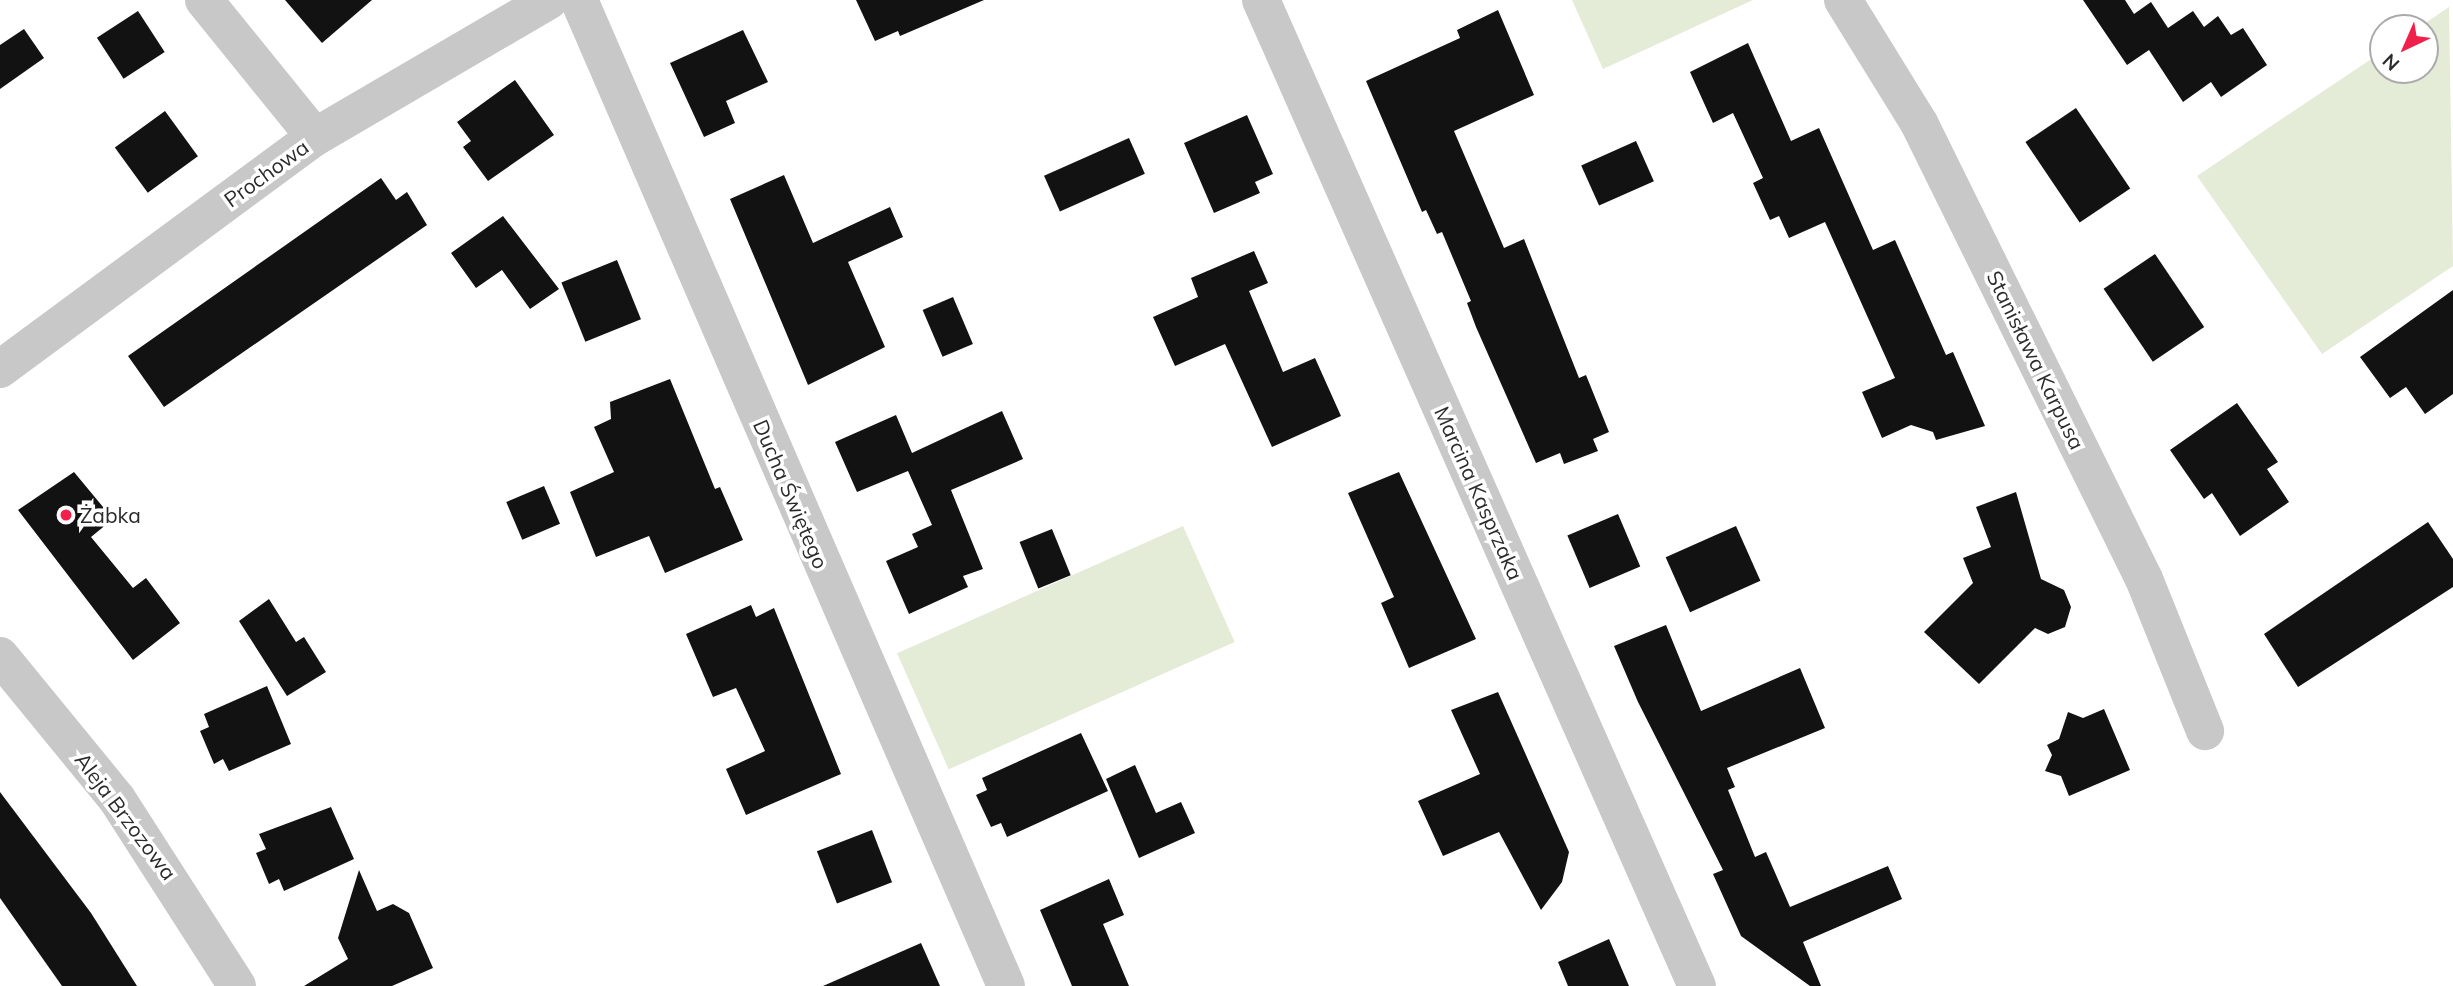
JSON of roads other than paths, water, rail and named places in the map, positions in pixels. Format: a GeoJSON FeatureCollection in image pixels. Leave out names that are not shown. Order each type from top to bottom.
{"type":"FeatureCollection","features":[{"type":"Feature","properties":{"kind":"street"},"geometry":{"type":"LineString","coordinates":[[204,0],[315,137]]}},
{"type":"Feature","properties":{"kind":"street","name":"Prochowa"},"geometry":{"type":"LineString","coordinates":[[0,369],[315,137],[549,0]]}},
{"type":"Feature","properties":{"kind":"street","name":"Ducha Świętego"},"geometry":{"type":"LineString","coordinates":[[579,0],[1006,986]]}},
{"type":"Feature","properties":{"kind":"street","name":"Marcina Kasprzaka"},"geometry":{"type":"LineString","coordinates":[[1261,0],[1697,986]]}},
{"type":"Feature","properties":{"kind":"street","name":"Stanisława Karpusa"},"geometry":{"type":"LineString","coordinates":[[1843,0],[1926,135],[2144,579],[2205,731]]}},
{"type":"Feature","properties":{"kind":"street","name":"Aleja Brzozowa"},"geometry":{"type":"LineString","coordinates":[[0,656],[117,799],[237,986]]}},
{"type":"Feature","properties":{"kind":"place","name":"Żabka"},"geometry":{"type":"Point","coordinates":[66,515]}}]}
